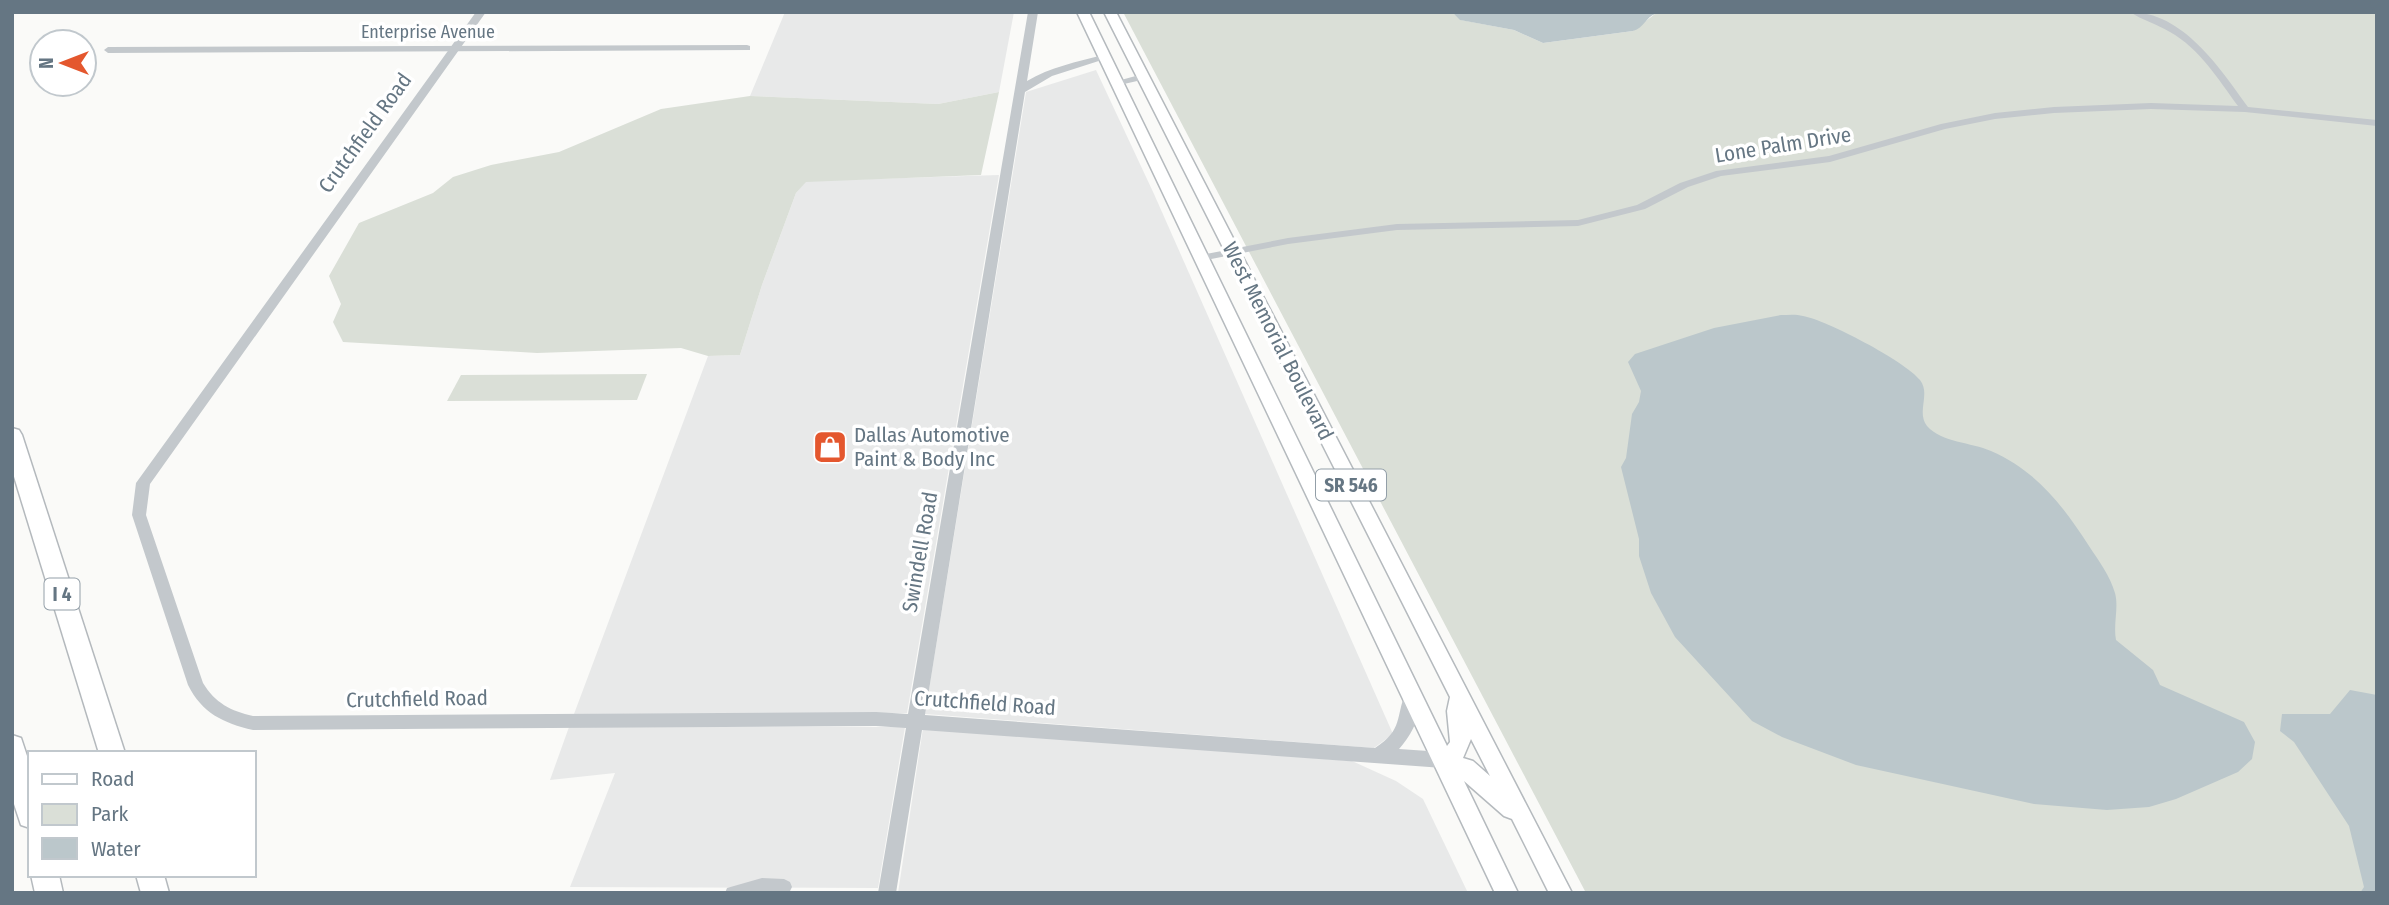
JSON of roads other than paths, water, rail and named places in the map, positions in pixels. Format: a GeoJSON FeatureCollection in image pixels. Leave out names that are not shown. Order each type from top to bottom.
{"type":"FeatureCollection","features":[{"type":"Feature","properties":{"kind":"highway","name":"I 4"},"geometry":{"type":"LineString","coordinates":[[12,435],[110,751]]}},
{"type":"Feature","properties":{"kind":"highway"},"geometry":{"type":"LineString","coordinates":[[12,746],[28,808]]}},
{"type":"Feature","properties":{"kind":"main road","name":"West Memorial Boulevard"},"geometry":{"type":"LineString","coordinates":[[1083,12],[1443,760]]}},
{"type":"Feature","properties":{"kind":"main road","name":"West Memorial Boulevard"},"geometry":{"type":"LineString","coordinates":[[1110,12],[1561,893]]}},
{"type":"Feature","properties":{"kind":"main road"},"geometry":{"type":"LineString","coordinates":[[1103,58],[1114,44],[1116,26]]}},
{"type":"Feature","properties":{"kind":"main road"},"geometry":{"type":"LineString","coordinates":[[1443,760],[1453,755],[1460,741],[1461,726],[1456,711],[1460,697]]}},
{"type":"Feature","properties":{"kind":"main road"},"geometry":{"type":"LineString","coordinates":[[1443,760],[1465,768],[1524,821]]}},
{"type":"Feature","properties":{"kind":"main road","name":"SR 546"},"geometry":{"type":"LineString","coordinates":[[1443,760],[1507,893]]}},
{"type":"Feature","properties":{"kind":"street","name":"Crutchfield Road"},"geometry":{"type":"LineString","coordinates":[[481,12],[143,483],[139,515],[204,699],[215,711],[253,723],[915,720],[1443,760]]}},
{"type":"Feature","properties":{"kind":"street","name":"Swindell Road"},"geometry":{"type":"LineString","coordinates":[[887,893],[1033,12]]}},
{"type":"Feature","properties":{"kind":"street"},"geometry":{"type":"LineString","coordinates":[[2134,12],[2169,26],[2194,43],[2245,109]]}},
{"type":"Feature","properties":{"kind":"street","name":"Enterprise Avenue"},"geometry":{"type":"LineString","coordinates":[[108,50],[747,48]]}},
{"type":"Feature","properties":{"kind":"street"},"geometry":{"type":"LineString","coordinates":[[1020,91],[1031,81],[1053,71],[1103,58]]}},
{"type":"Feature","properties":{"kind":"street"},"geometry":{"type":"LineString","coordinates":[[1025,65],[1035,72],[1053,71]]}},
{"type":"Feature","properties":{"kind":"street"},"geometry":{"type":"LineString","coordinates":[[1115,83],[1143,77]]}},
{"type":"Feature","properties":{"kind":"street","name":"Lone Palm Drive"},"geometry":{"type":"LineString","coordinates":[[1201,258],[1288,241],[1397,227],[1578,223],[1641,207],[1684,185],[1719,173],[1830,159],[1944,126],[1995,116],[2127,107],[2245,109],[2377,123]]}},
{"type":"Feature","properties":{"kind":"street"},"geometry":{"type":"LineString","coordinates":[[1378,755],[1402,736],[1410,720],[1412,697]]}},
{"type":"Feature","properties":{"kind":"street"},"geometry":{"type":"LineString","coordinates":[[733,893],[762,886],[784,887]]}},
{"type":"Feature","properties":{"kind":"water"},"geometry":{"type":"Polygon","coordinates":[[[1452,12],[1695,12],[1655,14],[1633,31],[1543,43],[1514,30],[1460,20],[1452,12]]]}},
{"type":"Feature","properties":{"kind":"water"},"geometry":{"type":"Polygon","coordinates":[[[1781,315],[1800,315],[1829,325],[1899,363],[1912,372],[1923,385],[1924,421],[1933,432],[1983,448],[2007,459],[2048,491],[2069,517],[2110,581],[2116,599],[2116,640],[2153,670],[2160,685],[2244,722],[2255,742],[2252,759],[2238,772],[2176,799],[2149,807],[2107,810],[2034,804],[1856,765],[1782,737],[1752,721],[1675,637],[1651,593],[1639,556],[1639,539],[1621,467],[1626,458],[1632,414],[1639,402],[1641,391],[1628,362],[1635,354],[1714,328],[1781,315]]]}},
{"type":"Feature","properties":{"kind":"water"},"geometry":{"type":"Polygon","coordinates":[[[2350,690],[2377,695],[2377,893],[2360,893],[2364,887],[2349,826],[2294,742],[2280,731],[2282,714],[2330,714],[2350,690]]]}},
{"type":"Feature","properties":{"kind":"place","name":"Dallas Automotive Paint & Body Inc"},"geometry":{"type":"Point","coordinates":[830,447]}}]}
